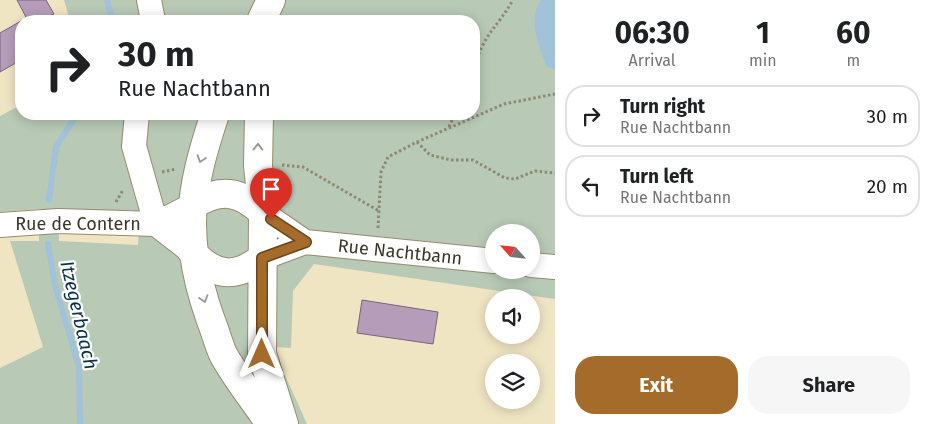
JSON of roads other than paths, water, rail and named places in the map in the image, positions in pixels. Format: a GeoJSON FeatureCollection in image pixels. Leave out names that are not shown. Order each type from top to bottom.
{"type":"FeatureCollection","features":[{"type":"Feature","properties":{"kind":"main road"},"geometry":{"type":"LineString","coordinates":[[263,15],[271,0]]}},
{"type":"Feature","properties":{"kind":"main road"},"geometry":{"type":"LineString","coordinates":[[283,15],[288,0]]}},
{"type":"Feature","properties":{"kind":"main road"},"geometry":{"type":"LineString","coordinates":[[213,120],[198,166],[193,206],[192,252],[203,297],[224,354],[270,424]]}},
{"type":"Feature","properties":{"kind":"main road"},"geometry":{"type":"LineString","coordinates":[[258,120],[258,166],[262,213],[262,354],[284,424]]}},
{"type":"Feature","properties":{"kind":"main road"},"geometry":{"type":"LineString","coordinates":[[193,206],[206,197],[222,193],[237,195],[251,202],[262,213]]}},
{"type":"Feature","properties":{"kind":"main road"},"geometry":{"type":"LineString","coordinates":[[192,252],[203,264],[218,271],[234,272],[249,268],[262,258]]}},
{"type":"Feature","properties":{"kind":"street"},"geometry":{"type":"LineString","coordinates":[[148,0],[152,15]]}},
{"type":"Feature","properties":{"kind":"street"},"geometry":{"type":"LineString","coordinates":[[136,120],[134,146],[156,224]]}},
{"type":"Feature","properties":{"kind":"street","name":"Rue de Contern"},"geometry":{"type":"LineString","coordinates":[[0,224],[58,221],[156,224],[193,206]]}},
{"type":"Feature","properties":{"kind":"street","name":"Rue Nachtbann"},"geometry":{"type":"LineString","coordinates":[[262,213],[306,242]]}},
{"type":"Feature","properties":{"kind":"street","name":"Rue de Contern"},"geometry":{"type":"LineString","coordinates":[[156,224],[192,252]]}},
{"type":"Feature","properties":{"kind":"street","name":"Rue Nachtbann"},"geometry":{"type":"LineString","coordinates":[[262,258],[306,242],[485,260]]}},
{"type":"Feature","properties":{"kind":"street"},"geometry":{"type":"LineString","coordinates":[[540,266],[555,267]]}},
{"type":"Feature","properties":{"kind":"water"},"geometry":{"type":"Polygon","coordinates":[[[541,0],[555,0],[555,69],[547,67],[536,34],[535,16],[541,0]]]}},
{"type":"Feature","properties":{"kind":"waterway","name":"Itzegerbaach"},"geometry":{"type":"LineString","coordinates":[[107,0],[111,15]]}},
{"type":"Feature","properties":{"kind":"waterway","name":"Itzegerbaach"},"geometry":{"type":"LineString","coordinates":[[49,200],[56,147],[73,120]]}},
{"type":"Feature","properties":{"kind":"waterway","name":"Itzegerbaach"},"geometry":{"type":"LineString","coordinates":[[48,244],[55,285],[79,367],[80,424]]}}]}
